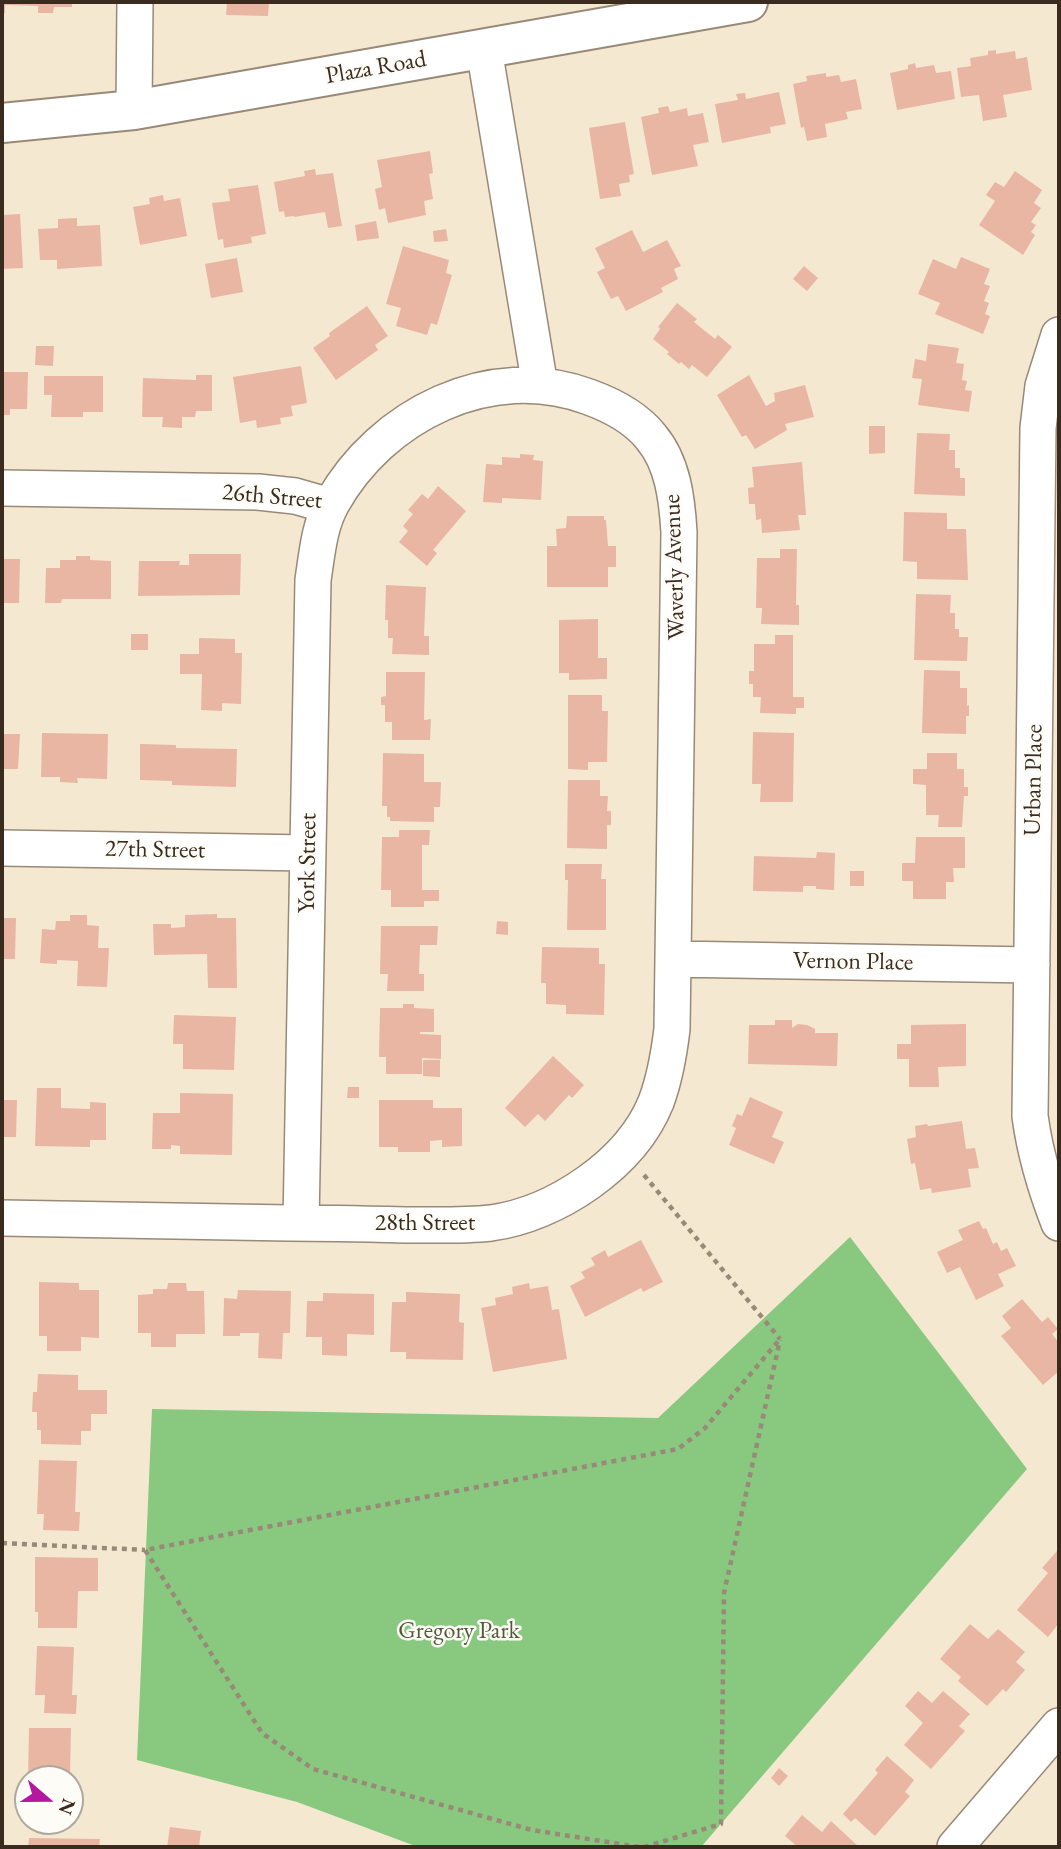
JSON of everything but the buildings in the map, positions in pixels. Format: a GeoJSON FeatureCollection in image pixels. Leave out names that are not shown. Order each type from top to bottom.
{"type":"FeatureCollection","features":[{"type":"Feature","properties":{"kind":"street"},"geometry":{"type":"LineString","coordinates":[[134,110],[135,2]]}},
{"type":"Feature","properties":{"kind":"street","name":"Plaza Road"},"geometry":{"type":"LineString","coordinates":[[2,123],[134,110],[748,2]]}},
{"type":"Feature","properties":{"kind":"street"},"geometry":{"type":"LineString","coordinates":[[484,49],[540,386]]}},
{"type":"Feature","properties":{"kind":"street","name":"Urban Place"},"geometry":{"type":"LineString","coordinates":[[1059,335],[1043,386],[1038,428],[1030,1116],[1035,1153],[1045,1189],[1059,1223]]}},
{"type":"Feature","properties":{"kind":"street","name":"26th Street"},"geometry":{"type":"LineString","coordinates":[[2,488],[258,492],[295,496],[330,506],[349,476],[371,450],[398,427],[435,405],[475,391],[496,387],[540,386]]}},
{"type":"Feature","properties":{"kind":"street","name":"Waverly Avenue"},"geometry":{"type":"LineString","coordinates":[[540,386],[571,390],[601,401],[627,416],[651,437],[668,466],[677,498],[679,532],[673,959]]}},
{"type":"Feature","properties":{"kind":"street","name":"York Street"},"geometry":{"type":"LineString","coordinates":[[302,1223],[313,580],[318,541],[330,506]]}},
{"type":"Feature","properties":{"kind":"street","name":"27th Street"},"geometry":{"type":"LineString","coordinates":[[2,848],[308,853]]}},
{"type":"Feature","properties":{"kind":"street","name":"Vernon Place"},"geometry":{"type":"LineString","coordinates":[[673,959],[1032,965]]}},
{"type":"Feature","properties":{"kind":"street","name":"28th Street"},"geometry":{"type":"LineString","coordinates":[[2,1218],[458,1225],[494,1222],[527,1214],[559,1201],[589,1182],[639,1133],[655,1104],[667,1068],[672,1029],[673,959]]}},
{"type":"Feature","properties":{"kind":"street"},"geometry":{"type":"LineString","coordinates":[[955,1847],[1059,1726]]}},
{"type":"Feature","properties":{"kind":"path"},"geometry":{"type":"LineString","coordinates":[[623,1150],[780,1339]]}},
{"type":"Feature","properties":{"kind":"path"},"geometry":{"type":"LineString","coordinates":[[2,1543],[145,1550],[678,1449],[705,1428],[780,1339]]}},
{"type":"Feature","properties":{"kind":"path"},"geometry":{"type":"LineString","coordinates":[[145,1550],[262,1733],[313,1769],[532,1830],[642,1847],[721,1824],[724,1593],[780,1339]]}},
{"type":"Feature","properties":{"kind":"green space","name":"Gregory Park"},"geometry":{"type":"Polygon","coordinates":[[[850,1237],[1027,1469],[701,1847],[418,1847],[297,1802],[137,1760],[152,1409],[658,1418],[850,1237]]]}}]}
